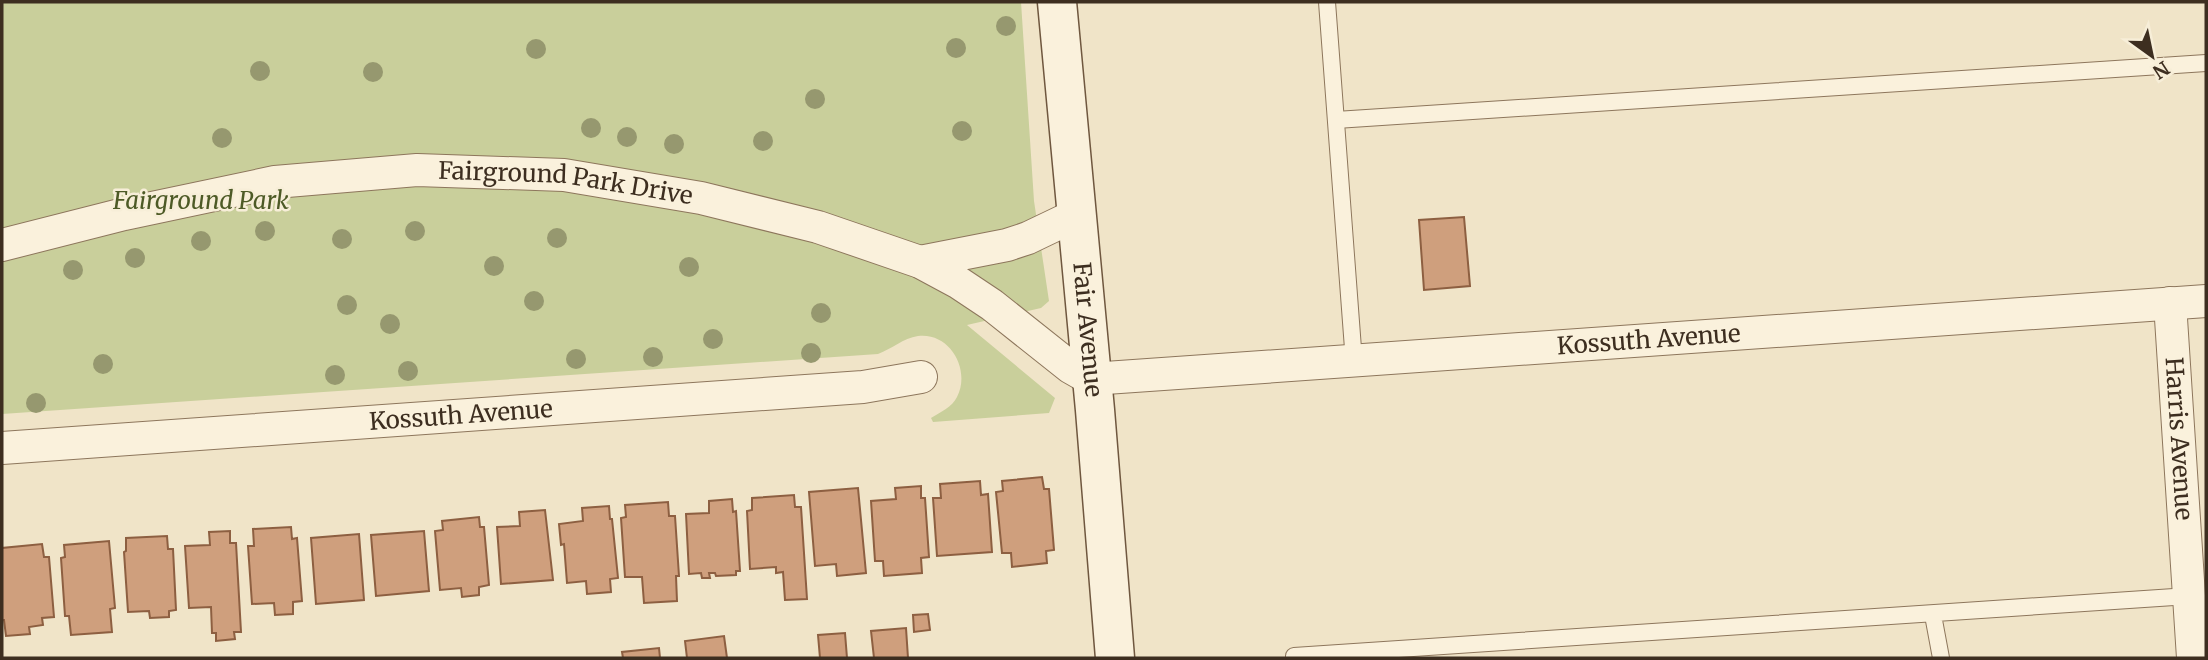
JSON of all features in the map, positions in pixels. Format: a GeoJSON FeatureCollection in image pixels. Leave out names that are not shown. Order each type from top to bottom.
{"type":"FeatureCollection","features":[{"type":"Feature","properties":{"kind":"street","name":"Fair Avenue"},"geometry":{"type":"LineString","coordinates":[[1057,2],[1115,658]]}},
{"type":"Feature","properties":{"kind":"street","name":"Fairground Park Drive"},"geometry":{"type":"LineString","coordinates":[[2,245],[124,214],[275,182],[417,170],[564,176],[701,198],[818,228],[920,262],[992,305],[1070,367],[1091,379]]}},
{"type":"Feature","properties":{"kind":"street"},"geometry":{"type":"LineString","coordinates":[[920,262],[1007,245],[1076,215]]}},
{"type":"Feature","properties":{"kind":"street","name":"Kossuth Avenue"},"geometry":{"type":"LineString","coordinates":[[1091,379],[2206,301]]}},
{"type":"Feature","properties":{"kind":"street","name":"Harris Avenue"},"geometry":{"type":"LineString","coordinates":[[2170,303],[2197,561],[2189,596],[2193,658]]}},
{"type":"Feature","properties":{"kind":"street","name":"Kossuth Avenue"},"geometry":{"type":"LineString","coordinates":[[2,447],[863,387],[921,377]]}},
{"type":"Feature","properties":{"kind":"lane"},"geometry":{"type":"LineString","coordinates":[[1327,2],[1354,362]]}},
{"type":"Feature","properties":{"kind":"lane"},"geometry":{"type":"LineString","coordinates":[[1336,120],[2206,63]]}},
{"type":"Feature","properties":{"kind":"lane"},"geometry":{"type":"LineString","coordinates":[[1294,656],[1454,652],[2189,596]]}},
{"type":"Feature","properties":{"kind":"lane"},"geometry":{"type":"LineString","coordinates":[[1933,615],[1941,658]]}},
{"type":"Feature","properties":{"kind":"green space","name":"Fairground Park"},"geometry":{"type":"Polygon","coordinates":[[[2,2],[1021,2],[1034,201],[1049,301],[1041,308],[967,325],[1055,398],[1049,413],[933,422],[931,418],[955,401],[961,386],[961,376],[955,355],[948,346],[929,336],[918,336],[878,354],[2,414],[2,2]]]}},
{"type":"Feature","properties":{"kind":"building"},"geometry":{"type":"Polygon","coordinates":[[[1464,217],[1470,286],[1424,290],[1419,220],[1464,217]]]}},
{"type":"Feature","properties":{"kind":"building"},"geometry":{"type":"Polygon","coordinates":[[[1042,477],[1044,489],[1049,489],[1054,550],[1046,551],[1047,563],[1012,567],[1011,553],[1002,553],[996,492],[1003,491],[1002,481],[1042,477]]]}},
{"type":"Feature","properties":{"kind":"building"},"geometry":{"type":"Polygon","coordinates":[[[980,481],[981,495],[988,494],[992,552],[937,556],[933,498],[941,498],[940,484],[980,481]]]}},
{"type":"Feature","properties":{"kind":"building"},"geometry":{"type":"Polygon","coordinates":[[[921,486],[921,498],[925,498],[929,557],[921,558],[922,573],[884,576],[883,561],[875,561],[871,501],[896,499],[895,488],[921,486]]]}},
{"type":"Feature","properties":{"kind":"building"},"geometry":{"type":"Polygon","coordinates":[[[858,488],[866,573],[837,576],[836,564],[815,566],[809,492],[858,488]]]}},
{"type":"Feature","properties":{"kind":"building"},"geometry":{"type":"Polygon","coordinates":[[[794,495],[795,507],[801,507],[807,599],[785,600],[783,572],[776,573],[776,567],[750,569],[747,511],[752,510],[752,498],[794,495]]]}},
{"type":"Feature","properties":{"kind":"building"},"geometry":{"type":"Polygon","coordinates":[[[732,499],[733,512],[736,511],[740,571],[736,571],[736,575],[716,576],[715,573],[709,573],[710,578],[702,578],[701,573],[689,574],[686,514],[709,513],[709,501],[732,499]]]}},
{"type":"Feature","properties":{"kind":"building"},"geometry":{"type":"Polygon","coordinates":[[[668,502],[669,516],[675,516],[679,576],[676,576],[677,601],[644,603],[642,577],[625,577],[621,518],[626,517],[625,505],[668,502]]]}},
{"type":"Feature","properties":{"kind":"building"},"geometry":{"type":"Polygon","coordinates":[[[609,506],[618,578],[610,579],[611,592],[587,594],[586,581],[567,583],[564,544],[561,545],[559,524],[583,521],[582,508],[609,506]]]}},
{"type":"Feature","properties":{"kind":"building"},"geometry":{"type":"Polygon","coordinates":[[[545,510],[553,580],[501,584],[497,527],[520,526],[519,512],[545,510]]]}},
{"type":"Feature","properties":{"kind":"building"},"geometry":{"type":"Polygon","coordinates":[[[479,517],[480,527],[484,527],[489,585],[479,587],[479,595],[462,597],[461,588],[440,590],[435,531],[443,530],[442,521],[479,517]]]}},
{"type":"Feature","properties":{"kind":"building"},"geometry":{"type":"Polygon","coordinates":[[[291,527],[292,539],[297,538],[302,601],[293,602],[293,614],[275,615],[274,603],[252,604],[248,546],[254,546],[253,529],[291,527]]]}},
{"type":"Feature","properties":{"kind":"building"},"geometry":{"type":"Polygon","coordinates":[[[230,531],[230,543],[236,543],[241,632],[234,632],[235,639],[216,641],[216,633],[212,633],[211,607],[189,608],[185,546],[210,545],[209,532],[230,531]]]}},
{"type":"Feature","properties":{"kind":"building"},"geometry":{"type":"Polygon","coordinates":[[[424,531],[429,591],[376,596],[371,535],[424,531]]]}},
{"type":"Feature","properties":{"kind":"building"},"geometry":{"type":"Polygon","coordinates":[[[359,534],[364,600],[316,604],[311,538],[359,534]]]}},
{"type":"Feature","properties":{"kind":"building"},"geometry":{"type":"Polygon","coordinates":[[[167,536],[168,549],[173,549],[176,610],[169,611],[169,617],[150,618],[149,611],[128,612],[124,552],[126,538],[167,536]]]}},
{"type":"Feature","properties":{"kind":"building"},"geometry":{"type":"Polygon","coordinates":[[[109,541],[115,608],[110,609],[112,632],[71,635],[69,616],[65,616],[61,558],[65,557],[64,545],[109,541]]]}},
{"type":"Feature","properties":{"kind":"building"},"geometry":{"type":"Polygon","coordinates":[[[42,544],[44,557],[49,557],[54,617],[42,618],[43,625],[29,627],[30,634],[6,636],[2,620],[2,548],[42,544]]]}},
{"type":"Feature","properties":{"kind":"building"},"geometry":{"type":"Polygon","coordinates":[[[928,614],[930,630],[914,632],[913,615],[928,614]]]}},
{"type":"Feature","properties":{"kind":"building"},"geometry":{"type":"Polygon","coordinates":[[[906,628],[908,658],[874,658],[871,631],[906,628]]]}},
{"type":"Feature","properties":{"kind":"building"},"geometry":{"type":"Polygon","coordinates":[[[845,633],[847,658],[820,658],[818,635],[845,633]]]}},
{"type":"Feature","properties":{"kind":"building"},"geometry":{"type":"Polygon","coordinates":[[[724,636],[727,658],[687,658],[685,641],[724,636]]]}},
{"type":"Feature","properties":{"kind":"building"},"geometry":{"type":"Polygon","coordinates":[[[659,648],[660,658],[623,658],[622,652],[659,648]]]}}]}
